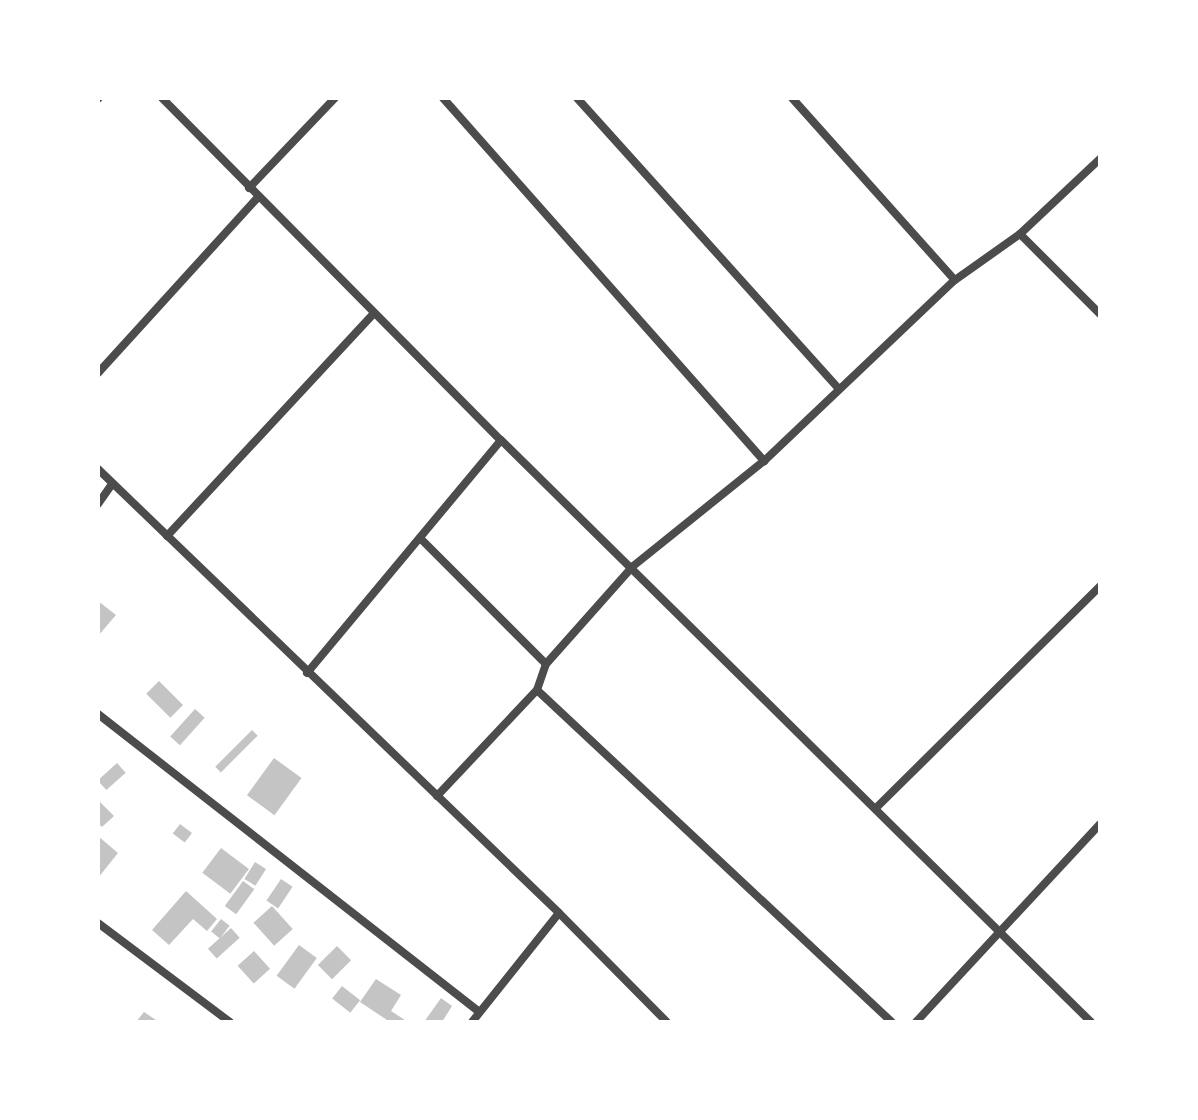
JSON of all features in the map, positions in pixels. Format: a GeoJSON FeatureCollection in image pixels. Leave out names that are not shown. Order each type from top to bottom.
{"type":"FeatureCollection","features":[{"type":"Feature","properties":{"kind":"street"},"geometry":{"type":"LineString","coordinates":[[162,98],[501,440],[1091,1022]]}},
{"type":"Feature","properties":{"kind":"street"},"geometry":{"type":"LineString","coordinates":[[249,188],[335,98]]}},
{"type":"Feature","properties":{"kind":"street"},"geometry":{"type":"LineString","coordinates":[[443,98],[764,461]]}},
{"type":"Feature","properties":{"kind":"street"},"geometry":{"type":"LineString","coordinates":[[577,98],[838,388]]}},
{"type":"Feature","properties":{"kind":"street"},"geometry":{"type":"LineString","coordinates":[[792,98],[955,280]]}},
{"type":"Feature","properties":{"kind":"street"},"geometry":{"type":"LineString","coordinates":[[437,796],[537,690],[546,664],[632,567],[764,461],[955,280],[1020,234],[1100,159]]}},
{"type":"Feature","properties":{"kind":"street"},"geometry":{"type":"LineString","coordinates":[[98,373],[258,197]]}},
{"type":"Feature","properties":{"kind":"street"},"geometry":{"type":"LineString","coordinates":[[1020,234],[1100,314]]}},
{"type":"Feature","properties":{"kind":"street"},"geometry":{"type":"LineString","coordinates":[[167,536],[374,313]]}},
{"type":"Feature","properties":{"kind":"street"},"geometry":{"type":"LineString","coordinates":[[307,673],[501,440]]}},
{"type":"Feature","properties":{"kind":"street"},"geometry":{"type":"LineString","coordinates":[[98,469],[559,913],[667,1022]]}},
{"type":"Feature","properties":{"kind":"street"},"geometry":{"type":"LineString","coordinates":[[98,504],[112,484]]}},
{"type":"Feature","properties":{"kind":"street"},"geometry":{"type":"LineString","coordinates":[[420,538],[546,664]]}},
{"type":"Feature","properties":{"kind":"street"},"geometry":{"type":"LineString","coordinates":[[876,808],[1100,586]]}},
{"type":"Feature","properties":{"kind":"street"},"geometry":{"type":"LineString","coordinates":[[537,690],[892,1022]]}},
{"type":"Feature","properties":{"kind":"street"},"geometry":{"type":"LineString","coordinates":[[98,714],[479,1012]]}},
{"type":"Feature","properties":{"kind":"street"},"geometry":{"type":"LineString","coordinates":[[916,1022],[1002,934],[1100,824]]}},
{"type":"Feature","properties":{"kind":"street"},"geometry":{"type":"LineString","coordinates":[[472,1022],[559,913]]}},
{"type":"Feature","properties":{"kind":"street"},"geometry":{"type":"LineString","coordinates":[[98,923],[230,1022]]}},
{"type":"Feature","properties":{"kind":"building"},"geometry":{"type":"Polygon","coordinates":[[[98,601],[116,615],[98,636],[98,601]]]}},
{"type":"Feature","properties":{"kind":"building"},"geometry":{"type":"Polygon","coordinates":[[[159,681],[183,705],[170,718],[146,694],[159,681]]]}},
{"type":"Feature","properties":{"kind":"building"},"geometry":{"type":"Polygon","coordinates":[[[195,709],[205,718],[180,745],[170,736],[195,709]]]}},
{"type":"Feature","properties":{"kind":"building"},"geometry":{"type":"Polygon","coordinates":[[[252,730],[258,736],[221,772],[215,767],[252,730]]]}},
{"type":"Feature","properties":{"kind":"building"},"geometry":{"type":"Polygon","coordinates":[[[274,758],[302,778],[274,815],[247,795],[274,758]]]}},
{"type":"Feature","properties":{"kind":"building"},"geometry":{"type":"Polygon","coordinates":[[[117,763],[126,773],[106,790],[98,780],[117,763]]]}},
{"type":"Feature","properties":{"kind":"building"},"geometry":{"type":"Polygon","coordinates":[[[98,800],[114,816],[102,827],[98,823],[98,800]]]}},
{"type":"Feature","properties":{"kind":"building"},"geometry":{"type":"Polygon","coordinates":[[[180,824],[192,833],[185,843],[173,834],[180,824]]]}},
{"type":"Feature","properties":{"kind":"building"},"geometry":{"type":"Polygon","coordinates":[[[98,836],[118,853],[98,878],[98,836]]]}},
{"type":"Feature","properties":{"kind":"building"},"geometry":{"type":"Polygon","coordinates":[[[221,848],[249,869],[230,894],[202,873],[221,848]]]}},
{"type":"Feature","properties":{"kind":"building"},"geometry":{"type":"Polygon","coordinates":[[[255,862],[266,869],[255,886],[244,879],[255,862]]]}},
{"type":"Feature","properties":{"kind":"building"},"geometry":{"type":"Polygon","coordinates":[[[281,879],[293,887],[278,908],[266,901],[281,879]]]}},
{"type":"Feature","properties":{"kind":"building"},"geometry":{"type":"Polygon","coordinates":[[[243,881],[254,889],[236,914],[225,906],[243,881]]]}},
{"type":"Feature","properties":{"kind":"building"},"geometry":{"type":"Polygon","coordinates":[[[186,891],[217,919],[207,931],[193,919],[169,945],[152,930],[186,891]]]}},
{"type":"Feature","properties":{"kind":"building"},"geometry":{"type":"Polygon","coordinates":[[[272,906],[293,929],[274,946],[253,923],[272,906]]]}},
{"type":"Feature","properties":{"kind":"building"},"geometry":{"type":"Polygon","coordinates":[[[221,919],[230,926],[220,938],[211,932],[221,919]]]}},
{"type":"Feature","properties":{"kind":"building"},"geometry":{"type":"Polygon","coordinates":[[[231,928],[240,938],[217,958],[208,949],[231,928]]]}},
{"type":"Feature","properties":{"kind":"building"},"geometry":{"type":"Polygon","coordinates":[[[299,945],[317,958],[294,989],[277,976],[299,945]]]}},
{"type":"Feature","properties":{"kind":"building"},"geometry":{"type":"Polygon","coordinates":[[[337,946],[351,960],[332,979],[318,965],[337,946]]]}},
{"type":"Feature","properties":{"kind":"building"},"geometry":{"type":"Polygon","coordinates":[[[254,951],[270,969],[254,984],[238,966],[254,951]]]}},
{"type":"Feature","properties":{"kind":"building"},"geometry":{"type":"Polygon","coordinates":[[[376,979],[401,995],[391,1011],[408,1022],[390,1022],[360,1002],[376,979]]]}},
{"type":"Feature","properties":{"kind":"building"},"geometry":{"type":"Polygon","coordinates":[[[342,986],[360,1000],[350,1013],[332,999],[342,986]]]}},
{"type":"Feature","properties":{"kind":"building"},"geometry":{"type":"Polygon","coordinates":[[[441,998],[452,1006],[442,1022],[424,1022],[441,998]]]}},
{"type":"Feature","properties":{"kind":"building"},"geometry":{"type":"Polygon","coordinates":[[[144,1012],[159,1022],[136,1022],[144,1012]]]}}]}
